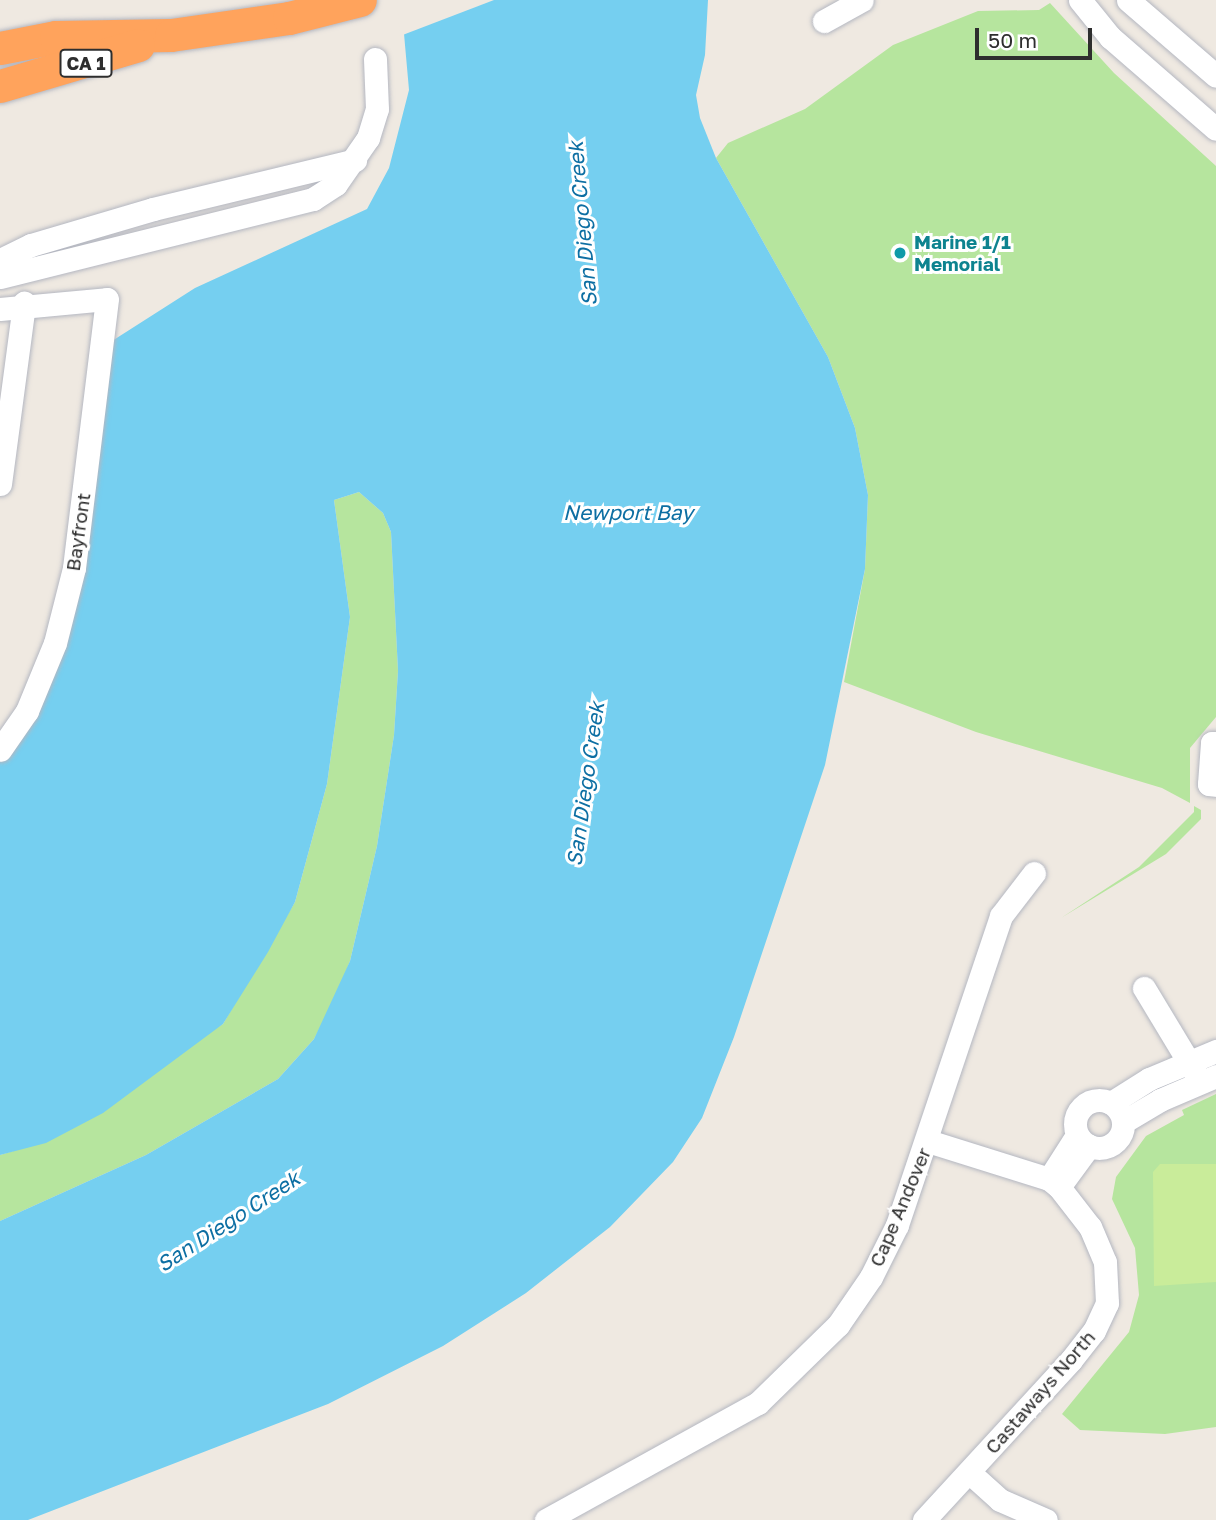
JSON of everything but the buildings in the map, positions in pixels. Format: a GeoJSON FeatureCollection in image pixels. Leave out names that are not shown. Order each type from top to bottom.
{"type":"FeatureCollection","features":[{"type":"Feature","properties":{"kind":"highway","name":"CA 1"},"geometry":{"type":"LineString","coordinates":[[0,48],[56,37],[171,35],[257,23],[360,0]]}},
{"type":"Feature","properties":{"kind":"highway","name":"CA 1"},"geometry":{"type":"LineString","coordinates":[[0,86],[171,35]]}},
{"type":"Feature","properties":{"kind":"street"},"geometry":{"type":"LineString","coordinates":[[824,21],[862,0]]}},
{"type":"Feature","properties":{"kind":"street"},"geometry":{"type":"LineString","coordinates":[[1080,0],[1110,37],[1216,129]]}},
{"type":"Feature","properties":{"kind":"street"},"geometry":{"type":"LineString","coordinates":[[1128,0],[1216,76]]}},
{"type":"Feature","properties":{"kind":"street"},"geometry":{"type":"LineString","coordinates":[[0,277],[313,199],[336,184],[355,160],[377,108],[375,59]]}},
{"type":"Feature","properties":{"kind":"street"},"geometry":{"type":"LineString","coordinates":[[0,260],[31,245],[153,209],[355,160]]}},
{"type":"Feature","properties":{"kind":"street","name":"Bayfront"},"geometry":{"type":"LineString","coordinates":[[0,750],[27,712],[55,643],[74,568],[107,299],[24,303]]}},
{"type":"Feature","properties":{"kind":"street"},"geometry":{"type":"LineString","coordinates":[[0,309],[24,303],[0,484]]}},
{"type":"Feature","properties":{"kind":"street"},"geometry":{"type":"LineString","coordinates":[[1216,743],[1212,743],[1209,784],[1216,785]]}},
{"type":"Feature","properties":{"kind":"street","name":"Cape Andover"},"geometry":{"type":"LineString","coordinates":[[547,1520],[725,1425],[804,1363],[838,1325],[871,1277],[928,1141],[1001,916],[1034,873]]}},
{"type":"Feature","properties":{"kind":"street"},"geometry":{"type":"LineString","coordinates":[[1117,1113],[1208,1078],[1191,1059],[1144,988]]}},
{"type":"Feature","properties":{"kind":"street"},"geometry":{"type":"LineString","coordinates":[[1083,1141],[1113,1144],[1117,1113],[1191,1059],[1216,1051]]}},
{"type":"Feature","properties":{"kind":"street"},"geometry":{"type":"LineString","coordinates":[[1083,1141],[1075,1120],[1082,1106],[1096,1100],[1117,1113]]}},
{"type":"Feature","properties":{"kind":"street"},"geometry":{"type":"LineString","coordinates":[[928,1141],[1054,1183],[1083,1141]]}},
{"type":"Feature","properties":{"kind":"street","name":"Castaways North"},"geometry":{"type":"LineString","coordinates":[[924,1520],[1071,1360],[1094,1331],[1107,1303],[1105,1262],[1090,1227],[1054,1183]]}},
{"type":"Feature","properties":{"kind":"street"},"geometry":{"type":"LineString","coordinates":[[970,1473],[1000,1500],[1046,1520]]}},
{"type":"Feature","properties":{"kind":"green space"},"geometry":{"type":"Polygon","coordinates":[[[1050,3],[1114,73],[1216,166],[1216,717],[1190,748],[1190,803],[1162,788],[976,732],[844,682],[865,569],[868,495],[855,428],[828,357],[716,158],[728,143],[805,109],[893,45],[978,11],[1039,10],[1050,3]]]}},
{"type":"Feature","properties":{"kind":"green space"},"geometry":{"type":"Polygon","coordinates":[[[359,492],[383,513],[391,532],[398,671],[394,735],[377,846],[350,961],[336,997],[314,1039],[278,1079],[146,1155],[0,1221],[0,1155],[20,1149],[223,1024],[295,902],[327,784],[350,617],[334,500],[359,492]]]}},
{"type":"Feature","properties":{"kind":"green space"},"geometry":{"type":"Polygon","coordinates":[[[1194,806],[1201,810],[1201,819],[1166,854],[1061,918],[1139,867],[1194,812],[1194,806]]]}},
{"type":"Feature","properties":{"kind":"green space"},"geometry":{"type":"Polygon","coordinates":[[[1216,1094],[1216,1427],[1165,1434],[1080,1430],[1062,1414],[1129,1332],[1139,1295],[1135,1248],[1112,1199],[1116,1177],[1146,1136],[1184,1115],[1182,1110],[1216,1094]]]}},
{"type":"Feature","properties":{"kind":"green space"},"geometry":{"type":"Polygon","coordinates":[[[1160,1164],[1216,1164],[1216,1282],[1154,1286],[1153,1172],[1160,1164]]]}},
{"type":"Feature","properties":{"kind":"water","name":"Newport Bay"},"geometry":{"type":"Polygon","coordinates":[[[401,0],[708,0],[705,55],[696,95],[700,118],[716,158],[828,357],[855,428],[868,495],[865,569],[825,765],[734,1037],[702,1118],[673,1162],[610,1227],[526,1293],[443,1346],[328,1404],[28,1520],[0,1520],[0,1221],[146,1155],[278,1079],[314,1039],[350,961],[377,846],[394,735],[398,671],[391,532],[383,513],[359,492],[334,500],[350,617],[327,784],[295,902],[268,952],[223,1024],[103,1113],[46,1143],[0,1155],[0,757],[91,519],[112,341],[195,288],[367,209],[389,168],[409,90],[401,0]]]}},
{"type":"Feature","properties":{"kind":"pier"},"geometry":{"type":"Polygon","coordinates":[[[397,0],[494,0],[400,36],[397,0]]]}},
{"type":"Feature","properties":{"kind":"place","name":"Marine 1/1 Memorial"},"geometry":{"type":"Point","coordinates":[900,253]}},
{"type":"Feature","properties":{"kind":"water label","name":"San Diego Creek"},"geometry":{"type":"Point","coordinates":[582,224]}},
{"type":"Feature","properties":{"kind":"water label","name":"San Diego Creek"},"geometry":{"type":"Point","coordinates":[585,784]}},
{"type":"Feature","properties":{"kind":"water label","name":"San Diego Creek"},"geometry":{"type":"Point","coordinates":[228,1221]}}]}
